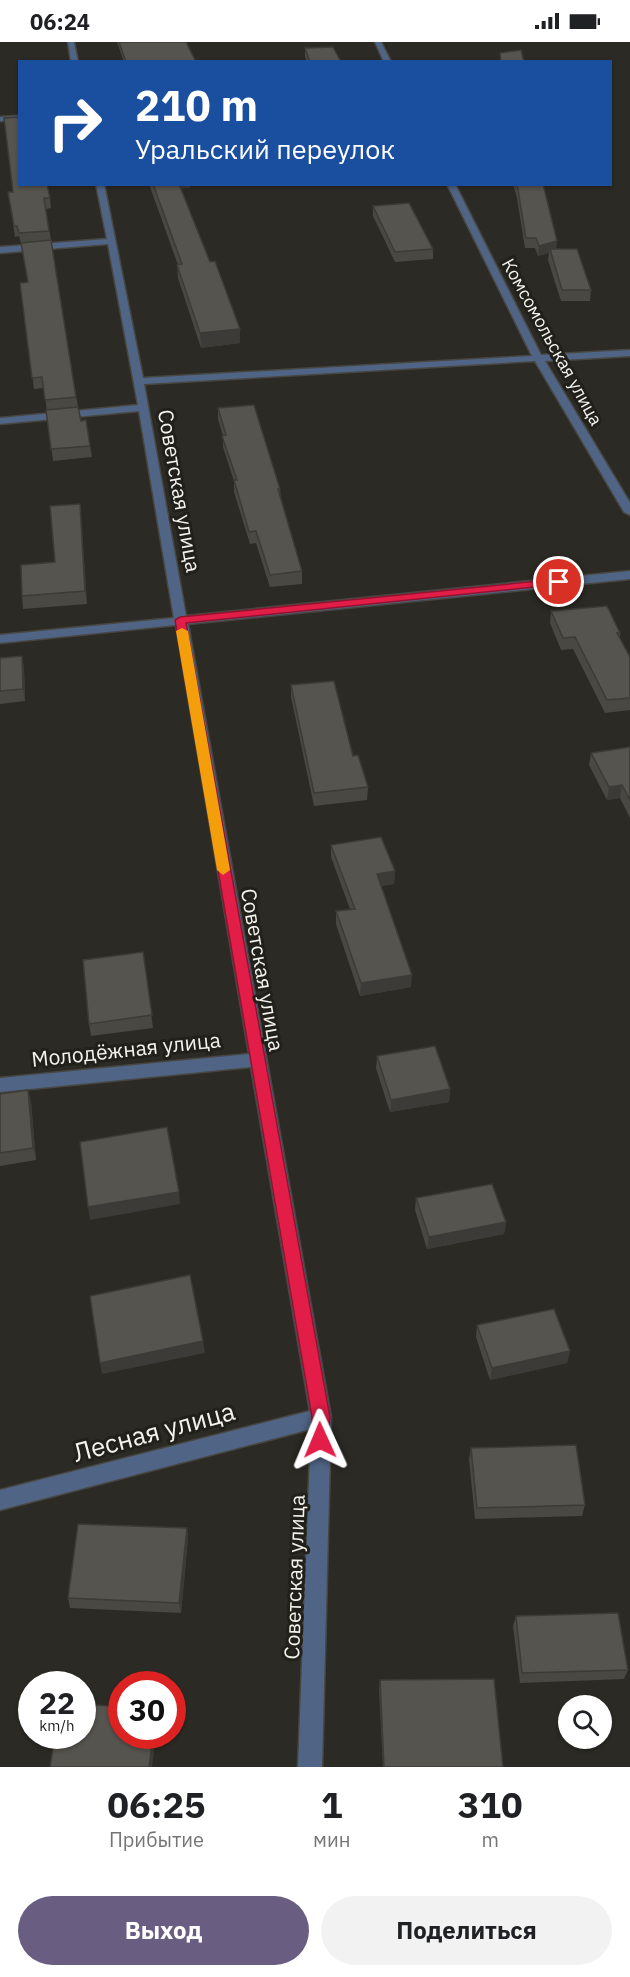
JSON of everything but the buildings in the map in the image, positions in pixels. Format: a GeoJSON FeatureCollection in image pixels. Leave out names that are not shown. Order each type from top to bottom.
{"type":"FeatureCollection","features":[{"type":"Feature","properties":{"kind":"street"},"geometry":{"type":"LineString","coordinates":[[71,42],[75,60]]}},
{"type":"Feature","properties":{"kind":"street"},"geometry":{"type":"LineString","coordinates":[[378,42],[387,60]]}},
{"type":"Feature","properties":{"kind":"street"},"geometry":{"type":"LineString","coordinates":[[0,118],[18,118]]}},
{"type":"Feature","properties":{"kind":"street","name":"Советская улица"},"geometry":{"type":"LineString","coordinates":[[100,186],[139,381],[256,1060],[321,1417],[310,1767]]}},
{"type":"Feature","properties":{"kind":"street","name":"Комсомольская улица"},"geometry":{"type":"LineString","coordinates":[[452,186],[537,358],[630,512]]}},
{"type":"Feature","properties":{"kind":"street"},"geometry":{"type":"LineString","coordinates":[[0,250],[112,241]]}},
{"type":"Feature","properties":{"kind":"street"},"geometry":{"type":"LineString","coordinates":[[139,381],[630,353]]}},
{"type":"Feature","properties":{"kind":"street"},"geometry":{"type":"LineString","coordinates":[[0,421],[143,408]]}},
{"type":"Feature","properties":{"kind":"street"},"geometry":{"type":"LineString","coordinates":[[0,639],[630,575]]}},
{"type":"Feature","properties":{"kind":"street","name":"Молодёжная улица"},"geometry":{"type":"LineString","coordinates":[[0,1085],[256,1060]]}},
{"type":"Feature","properties":{"kind":"street","name":"Лесная улица"},"geometry":{"type":"LineString","coordinates":[[0,1500],[321,1417]]}},
{"type":"Feature","properties":{"kind":"slow traffic"},"geometry":{"type":"LineString","coordinates":[[182,631],[223,870]]}},
{"type":"Feature","properties":{"kind":"route"},"geometry":{"type":"LineString","coordinates":[[320,1440],[321,1417],[256,1060],[180,620],[559,582]]}}]}
